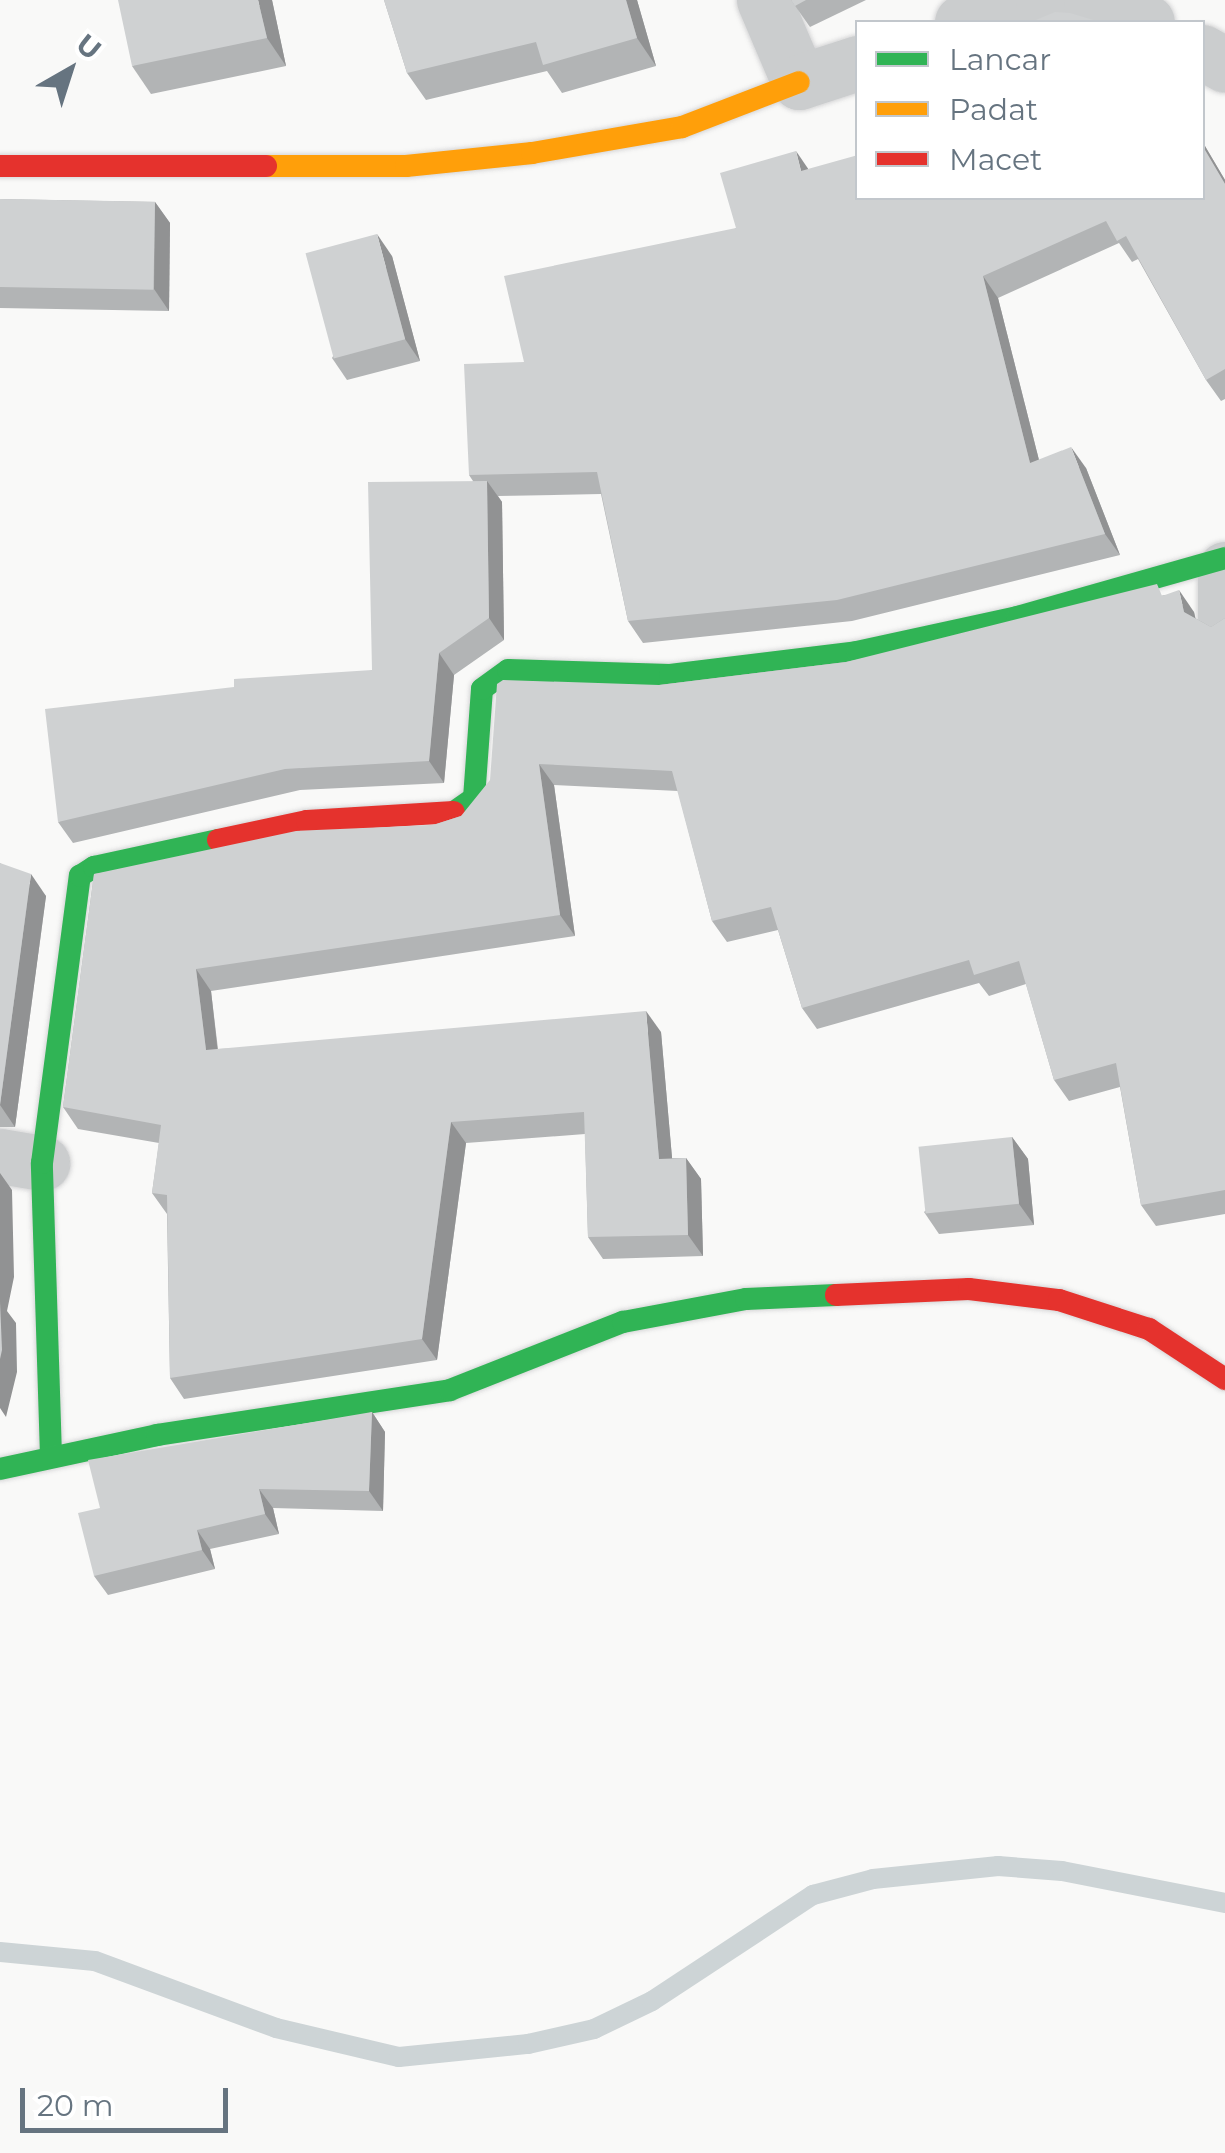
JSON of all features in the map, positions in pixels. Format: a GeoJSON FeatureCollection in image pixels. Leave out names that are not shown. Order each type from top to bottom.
{"type":"FeatureCollection","features":[{"type":"Feature","properties":{"kind":"street"},"geometry":{"type":"LineString","coordinates":[[764,0],[800,82]]}},
{"type":"Feature","properties":{"kind":"street"},"geometry":{"type":"LineString","coordinates":[[970,20],[1042,2],[1092,3],[1141,20]]}},
{"type":"Feature","properties":{"kind":"street"},"geometry":{"type":"LineString","coordinates":[[0,166],[406,166],[532,154],[682,127],[855,63]]}},
{"type":"Feature","properties":{"kind":"street"},"geometry":{"type":"LineString","coordinates":[[51,1456],[21,1159],[80,876],[94,867],[307,821],[447,815],[464,808],[474,798],[482,690],[508,670],[670,675],[857,652],[1017,617],[1225,558]]}},
{"type":"Feature","properties":{"kind":"street"},"geometry":{"type":"LineString","coordinates":[[1225,569],[1225,617]]}},
{"type":"Feature","properties":{"kind":"street"},"geometry":{"type":"LineString","coordinates":[[0,1469],[51,1456],[450,1390],[624,1322],[746,1300],[969,1289],[1058,1300],[1149,1329],[1225,1379]]}},
{"type":"Feature","properties":{"kind":"building"},"geometry":{"type":"Polygon","coordinates":[[[118,0],[258,0],[267,38],[132,66],[118,0]]]}},
{"type":"Feature","properties":{"kind":"building"},"geometry":{"type":"Polygon","coordinates":[[[384,0],[626,0],[637,38],[543,65],[536,42],[407,73],[384,0]]]}},
{"type":"Feature","properties":{"kind":"building"},"geometry":{"type":"Polygon","coordinates":[[[1055,12],[1093,20],[1036,20],[1055,12]]]}},
{"type":"Feature","properties":{"kind":"building"},"geometry":{"type":"Polygon","coordinates":[[[1205,150],[1225,184],[1225,369],[1206,380],[1126,236],[1117,241],[1106,221],[983,276],[1030,463],[1071,447],[1105,534],[837,600],[628,621],[597,472],[469,475],[464,364],[524,362],[504,276],[736,228],[720,173],[796,151],[801,171],[855,156],[855,200],[1205,200],[1205,150]]]}},
{"type":"Feature","properties":{"kind":"building"},"geometry":{"type":"Polygon","coordinates":[[[0,199],[155,202],[153,290],[0,287],[0,199]]]}},
{"type":"Feature","properties":{"kind":"building"},"geometry":{"type":"Polygon","coordinates":[[[377,234],[405,339],[334,358],[306,253],[377,234]]]}},
{"type":"Feature","properties":{"kind":"building"},"geometry":{"type":"Polygon","coordinates":[[[487,481],[489,618],[439,653],[429,761],[285,769],[58,822],[45,709],[234,687],[234,679],[372,670],[368,482],[487,481]]]}},
{"type":"Feature","properties":{"kind":"building"},"geometry":{"type":"Polygon","coordinates":[[[1157,584],[1162,596],[1179,590],[1184,612],[1211,627],[1225,618],[1225,1190],[1141,1205],[1116,1063],[1054,1080],[1019,961],[974,975],[969,960],[802,1008],[771,907],[712,921],[672,771],[539,764],[560,915],[196,969],[206,1050],[646,1011],[659,1159],[686,1158],[688,1235],[588,1237],[584,1112],[451,1122],[422,1339],[170,1378],[167,1195],[152,1193],[161,1125],[63,1107],[94,874],[296,831],[433,825],[461,816],[490,780],[497,684],[503,680],[659,685],[846,662],[1157,584]]]}},
{"type":"Feature","properties":{"kind":"building"},"geometry":{"type":"Polygon","coordinates":[[[0,863],[31,874],[0,1105],[0,863]]]}},
{"type":"Feature","properties":{"kind":"building"},"geometry":{"type":"Polygon","coordinates":[[[1012,1137],[1019,1204],[926,1213],[919,1147],[1012,1137]]]}},
{"type":"Feature","properties":{"kind":"building"},"geometry":{"type":"Polygon","coordinates":[[[372,1412],[369,1491],[259,1489],[265,1514],[197,1530],[202,1550],[94,1576],[78,1513],[100,1508],[88,1460],[372,1412]]]}},
{"type":"Feature","properties":{"kind":"waterway"},"geometry":{"type":"LineString","coordinates":[[0,1952],[95,1961],[276,2028],[399,2057],[528,2044],[594,2029],[652,2001],[813,1895],[873,1879],[998,1866],[1062,1871],[1225,1903]]}},
{"type":"Feature","properties":{"kind":"traffic: fast"},"geometry":{"type":"LineString","coordinates":[[454,812],[474,798],[482,689],[508,670],[670,675],[857,652],[1017,617],[1225,558]]}},
{"type":"Feature","properties":{"kind":"traffic: fast"},"geometry":{"type":"LineString","coordinates":[[51,1456],[42,1163],[80,876],[94,867],[218,840]]}},
{"type":"Feature","properties":{"kind":"traffic: fast"},"geometry":{"type":"LineString","coordinates":[[0,1469],[157,1435],[450,1390],[623,1322],[746,1299],[836,1295]]}},
{"type":"Feature","properties":{"kind":"traffic: slow"},"geometry":{"type":"LineString","coordinates":[[266,166],[406,166],[532,153],[682,127],[799,82]]}},
{"type":"Feature","properties":{"kind":"traffic: jam"},"geometry":{"type":"LineString","coordinates":[[0,166],[266,166]]}},
{"type":"Feature","properties":{"kind":"traffic: jam"},"geometry":{"type":"LineString","coordinates":[[218,840],[307,821],[454,812]]}},
{"type":"Feature","properties":{"kind":"traffic: jam"},"geometry":{"type":"LineString","coordinates":[[836,1295],[969,1289],[1059,1300],[1149,1329],[1225,1379]]}}]}
